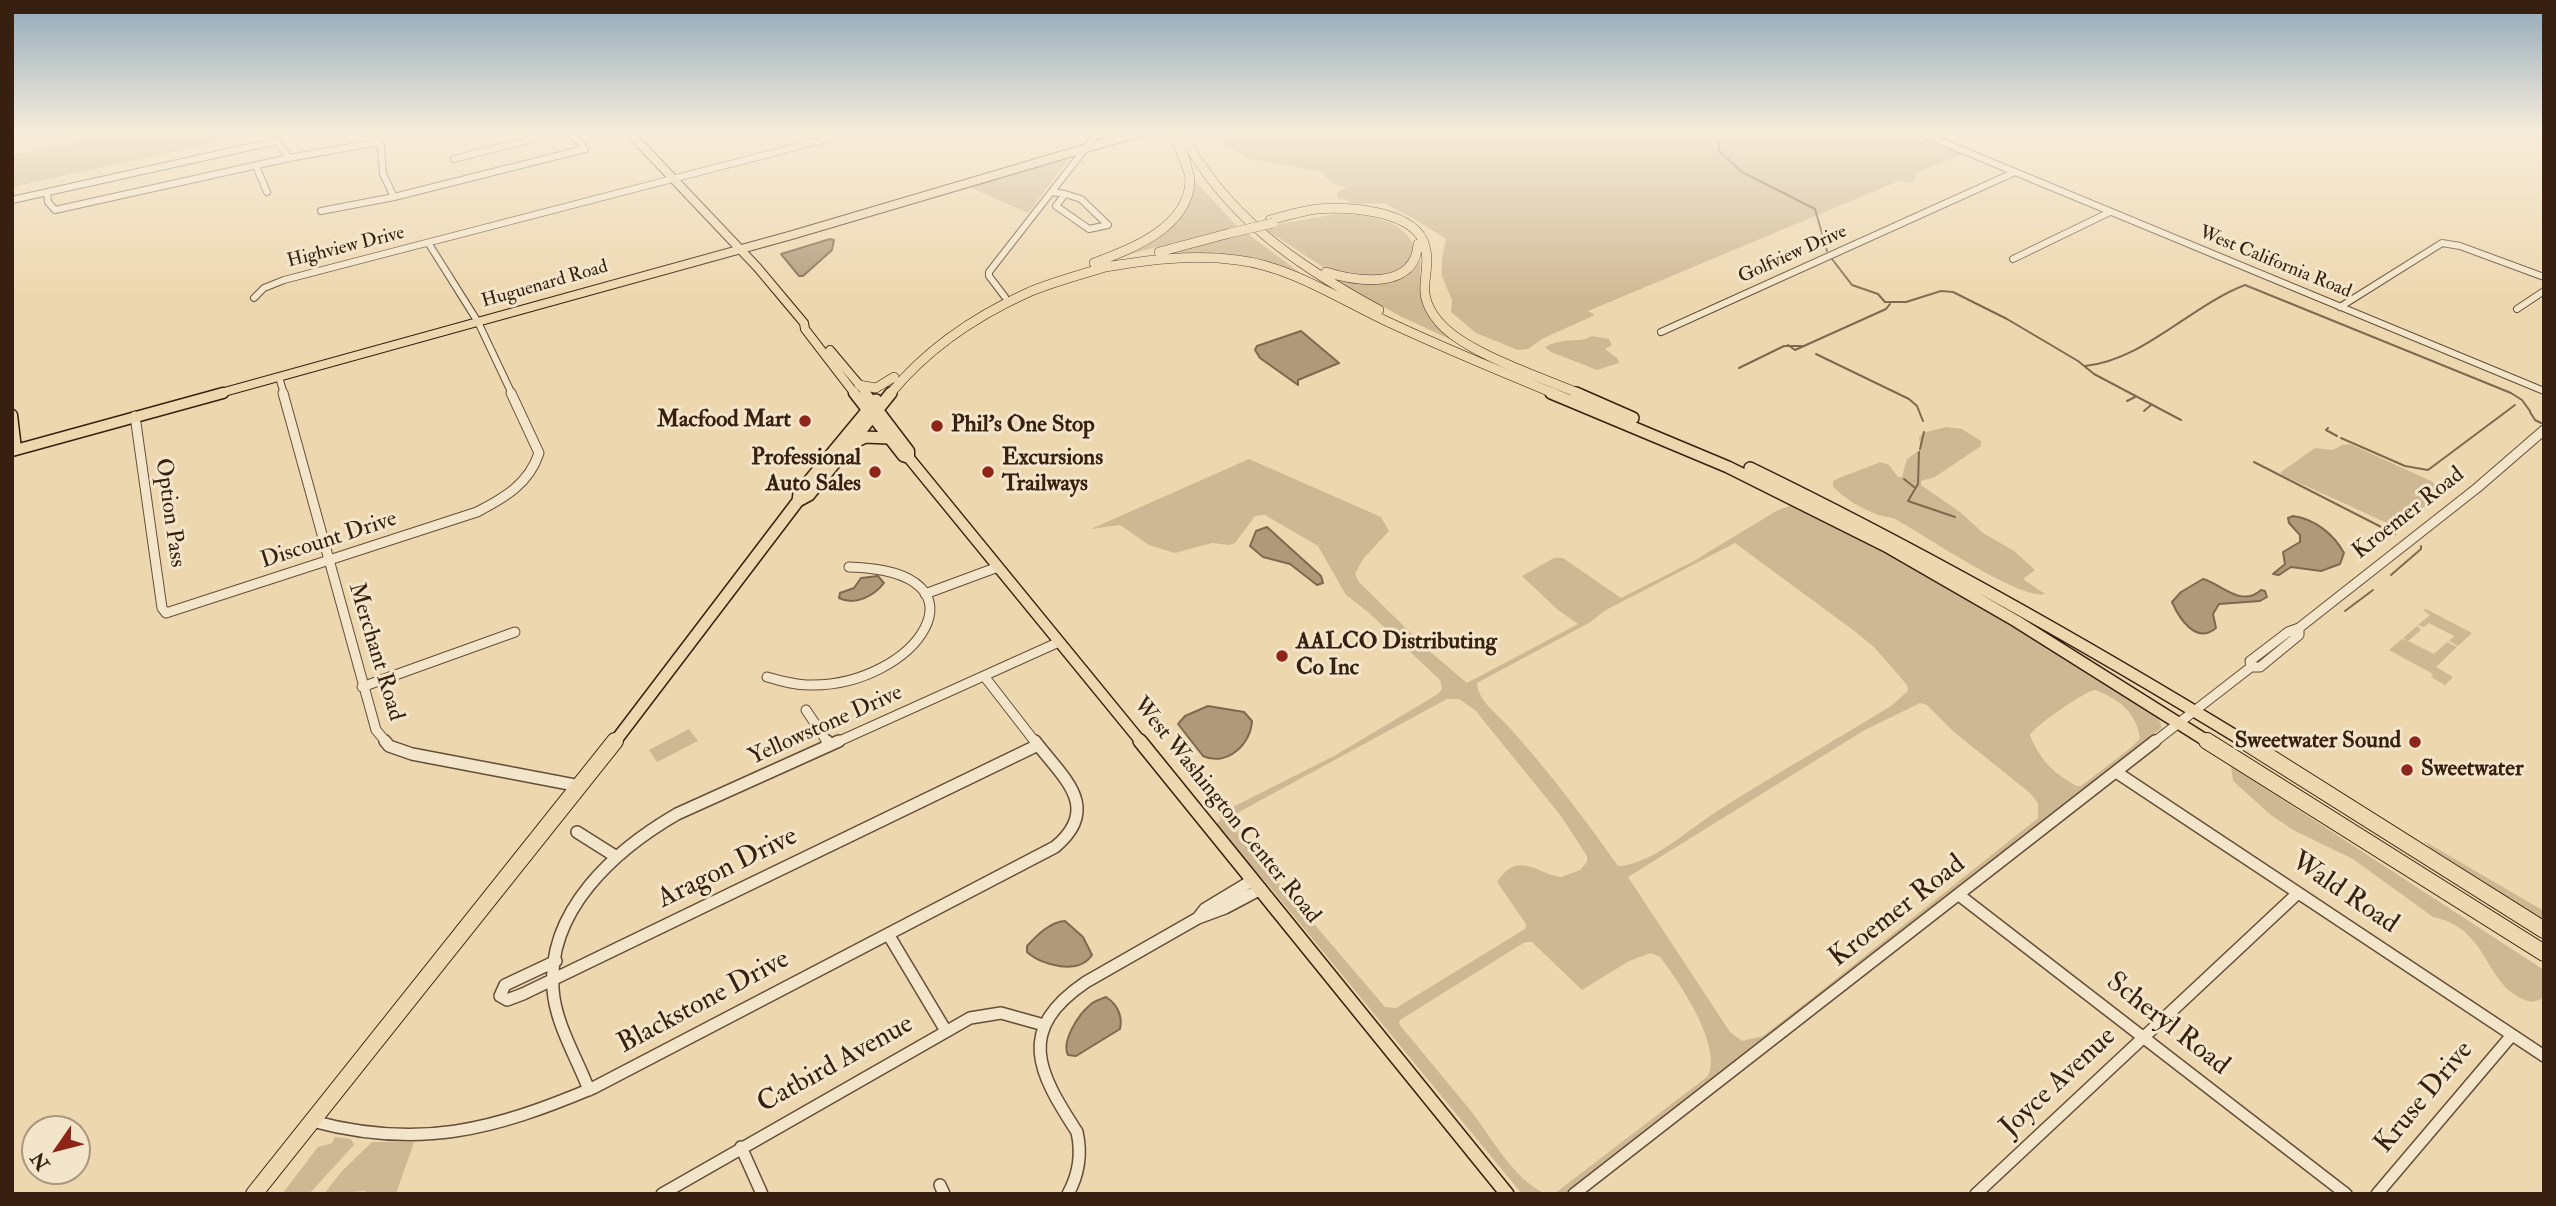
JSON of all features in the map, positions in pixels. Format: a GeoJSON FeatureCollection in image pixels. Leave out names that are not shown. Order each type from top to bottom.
{"type":"FeatureCollection","features":[{"type":"Feature","properties":{"kind":"highway"},"geometry":{"type":"LineString","coordinates":[[254,1194],[581,786],[798,501],[809,495],[846,448],[894,377],[947,330],[1004,297],[1079,270],[1140,243],[1177,212],[1188,187]]}},
{"type":"Feature","properties":{"kind":"highway"},"geometry":{"type":"LineString","coordinates":[[1206,187],[1253,236],[1321,285],[1383,320]]}},
{"type":"Feature","properties":{"kind":"highway"},"geometry":{"type":"LineString","coordinates":[[1214,187],[1279,248],[1359,298],[1414,327],[1636,420]]}},
{"type":"Feature","properties":{"kind":"highway"},"geometry":{"type":"LineString","coordinates":[[1079,270],[1317,209],[1345,208],[1378,213],[1408,225],[1425,245],[1423,287],[1427,304],[1446,329],[1469,345],[1783,484],[1903,543],[2001,596],[2194,711],[2544,930]]}},
{"type":"Feature","properties":{"kind":"highway"},"geometry":{"type":"LineString","coordinates":[[1271,221],[1322,212],[1368,214],[1407,230],[1417,241],[1419,252],[1412,266],[1401,273],[1365,280],[1326,273],[1279,248]]}},
{"type":"Feature","properties":{"kind":"highway"},"geometry":{"type":"LineString","coordinates":[[798,501],[799,493],[908,372],[954,332],[1027,293],[1100,268],[1229,232]]}},
{"type":"Feature","properties":{"kind":"highway"},"geometry":{"type":"LineString","coordinates":[[1100,268],[1172,257],[1239,260],[1289,273],[1469,359],[1675,443],[1799,501],[1975,596],[2544,953]]}},
{"type":"Feature","properties":{"kind":"highway"},"geometry":{"type":"LineString","coordinates":[[859,385],[876,388],[894,377]]}},
{"type":"Feature","properties":{"kind":"highway"},"geometry":{"type":"LineString","coordinates":[[846,448],[865,437],[889,438]]}},
{"type":"Feature","properties":{"kind":"main road","name":"West Washington Center Road"},"geometry":{"type":"LineString","coordinates":[[682,187],[804,323],[811,327],[859,385],[889,438],[903,456],[909,458],[1507,1194]]}},
{"type":"Feature","properties":{"kind":"main road","name":"Huguenard Road"},"geometry":{"type":"LineString","coordinates":[[14,450],[740,250],[954,187]]}},
{"type":"Feature","properties":{"kind":"main road","name":"West Washington Center Road"},"geometry":{"type":"LineString","coordinates":[[804,323],[805,329],[909,451],[909,458]]}},
{"type":"Feature","properties":{"kind":"main road"},"geometry":{"type":"LineString","coordinates":[[12,415],[14,450]]}},
{"type":"Feature","properties":{"kind":"street"},"geometry":{"type":"LineString","coordinates":[[12,200],[68,187]]}},
{"type":"Feature","properties":{"kind":"street"},"geometry":{"type":"LineString","coordinates":[[47,192],[48,202],[55,211],[161,187]]}},
{"type":"Feature","properties":{"kind":"street"},"geometry":{"type":"LineString","coordinates":[[265,187],[267,192]]}},
{"type":"Feature","properties":{"kind":"street"},"geometry":{"type":"LineString","coordinates":[[389,187],[394,197]]}},
{"type":"Feature","properties":{"kind":"street"},"geometry":{"type":"LineString","coordinates":[[321,211],[433,187]]}},
{"type":"Feature","properties":{"kind":"street","name":"Highview Drive"},"geometry":{"type":"LineString","coordinates":[[254,298],[264,288],[284,280],[647,187]]}},
{"type":"Feature","properties":{"kind":"street"},"geometry":{"type":"LineString","coordinates":[[1004,297],[989,272],[1056,187]]}},
{"type":"Feature","properties":{"kind":"street","name":"Golfview Drive"},"geometry":{"type":"LineString","coordinates":[[1661,332],[1981,187]]}},
{"type":"Feature","properties":{"kind":"street","name":"West California Road"},"geometry":{"type":"LineString","coordinates":[[2051,187],[2544,391]]}},
{"type":"Feature","properties":{"kind":"street"},"geometry":{"type":"LineString","coordinates":[[1052,192],[1065,194],[1081,200],[1108,225],[1089,229],[1074,222],[1056,206],[1065,194]]}},
{"type":"Feature","properties":{"kind":"street"},"geometry":{"type":"LineString","coordinates":[[2013,259],[2110,212]]}},
{"type":"Feature","properties":{"kind":"street"},"geometry":{"type":"LineString","coordinates":[[429,244],[478,322],[539,453],[536,466],[526,479],[502,499]]}},
{"type":"Feature","properties":{"kind":"street"},"geometry":{"type":"LineString","coordinates":[[2340,307],[2437,245],[2460,246],[2544,277]]}},
{"type":"Feature","properties":{"kind":"street"},"geometry":{"type":"LineString","coordinates":[[2517,309],[2544,291]]}},
{"type":"Feature","properties":{"kind":"street","name":"Merchant Road"},"geometry":{"type":"LineString","coordinates":[[279,377],[327,561],[376,730],[389,746],[412,754],[581,786]]}},
{"type":"Feature","properties":{"kind":"street","name":"Option Pass"},"geometry":{"type":"LineString","coordinates":[[135,416],[162,607],[166,613]]}},
{"type":"Feature","properties":{"kind":"street","name":"Kroemer Road"},"geometry":{"type":"LineString","coordinates":[[1574,1194],[2251,667],[2260,667],[2301,634],[2299,628],[2477,488],[2544,430]]}},
{"type":"Feature","properties":{"kind":"street","name":"Discount Drive"},"geometry":{"type":"LineString","coordinates":[[166,613],[478,512],[502,499]]}},
{"type":"Feature","properties":{"kind":"street"},"geometry":{"type":"LineString","coordinates":[[767,677],[815,685],[850,679],[889,664],[910,649],[923,635],[929,615],[925,594],[911,580],[885,568],[849,567]]}},
{"type":"Feature","properties":{"kind":"street"},"geometry":{"type":"LineString","coordinates":[[925,594],[998,567]]}},
{"type":"Feature","properties":{"kind":"street"},"geometry":{"type":"LineString","coordinates":[[362,687],[515,632]]}},
{"type":"Feature","properties":{"kind":"street","name":"Yellowstone Drive"},"geometry":{"type":"LineString","coordinates":[[589,1090],[554,994],[556,961],[564,930],[581,897],[615,856],[634,840],[670,818],[1059,642]]}},
{"type":"Feature","properties":{"kind":"street"},"geometry":{"type":"LineString","coordinates":[[984,676],[1038,745]]}},
{"type":"Feature","properties":{"kind":"street"},"geometry":{"type":"LineString","coordinates":[[806,710],[829,745]]}},
{"type":"Feature","properties":{"kind":"street","name":"Blackstone Drive"},"geometry":{"type":"LineString","coordinates":[[312,1121],[342,1131],[384,1137],[454,1133],[525,1116],[589,1090],[1055,846],[1069,834],[1079,810],[1079,802],[1073,789],[1038,745]]}},
{"type":"Feature","properties":{"kind":"street","name":"Aragon Drive"},"geometry":{"type":"LineString","coordinates":[[556,961],[510,982],[502,989],[500,996],[507,1000],[512,999],[1038,745]]}},
{"type":"Feature","properties":{"kind":"street","name":"Wald Road"},"geometry":{"type":"LineString","coordinates":[[2116,772],[2544,1056]]}},
{"type":"Feature","properties":{"kind":"street"},"geometry":{"type":"LineString","coordinates":[[578,832],[615,856]]}},
{"type":"Feature","properties":{"kind":"street"},"geometry":{"type":"LineString","coordinates":[[1068,1194],[1079,1164],[1079,1142],[1077,1132],[1044,1076],[1040,1050],[1044,1024],[1076,988],[1198,918],[1225,908],[1257,885]]}},
{"type":"Feature","properties":{"kind":"street","name":"Joyce Avenue"},"geometry":{"type":"LineString","coordinates":[[1976,1194],[2298,893]]}},
{"type":"Feature","properties":{"kind":"street","name":"Scheryl Road"},"geometry":{"type":"LineString","coordinates":[[1959,895],[2346,1194]]}},
{"type":"Feature","properties":{"kind":"street"},"geometry":{"type":"LineString","coordinates":[[888,934],[946,1031]]}},
{"type":"Feature","properties":{"kind":"street","name":"Catbird Avenue"},"geometry":{"type":"LineString","coordinates":[[662,1194],[970,1018],[992,1013],[1013,1015],[1044,1024]]}},
{"type":"Feature","properties":{"kind":"street","name":"Kruse Drive"},"geometry":{"type":"LineString","coordinates":[[2376,1194],[2512,1035]]}},
{"type":"Feature","properties":{"kind":"street"},"geometry":{"type":"LineString","coordinates":[[741,1147],[762,1194]]}},
{"type":"Feature","properties":{"kind":"shaded area"},"geometry":{"type":"Polygon","coordinates":[[[970,187],[1047,187],[1028,213],[970,187]]]}},
{"type":"Feature","properties":{"kind":"shaded area"},"geometry":{"type":"Polygon","coordinates":[[[1190,187],[1201,187],[1237,226],[1119,257],[1169,223],[1190,187]]]}},
{"type":"Feature","properties":{"kind":"shaded area"},"geometry":{"type":"Polygon","coordinates":[[[1345,187],[1884,187],[1588,311],[1595,315],[1542,339],[1528,349],[1518,350],[1476,333],[1451,312],[1452,300],[1442,276],[1446,239],[1384,203],[1351,205],[1347,200],[1338,199],[1337,192],[1347,188],[1345,187]]]}},
{"type":"Feature","properties":{"kind":"shaded area"},"geometry":{"type":"Polygon","coordinates":[[[1336,214],[1370,217],[1402,230],[1414,248],[1405,266],[1389,274],[1369,278],[1329,271],[1262,227],[1336,214]]]}},
{"type":"Feature","properties":{"kind":"shaded area"},"geometry":{"type":"Polygon","coordinates":[[[1244,231],[1307,278],[1272,266],[1152,257],[1244,231]]]}},
{"type":"Feature","properties":{"kind":"shaded area"},"geometry":{"type":"Polygon","coordinates":[[[834,240],[832,250],[803,276],[799,276],[781,254],[834,240]]]}},
{"type":"Feature","properties":{"kind":"shaded area"},"geometry":{"type":"Polygon","coordinates":[[[1421,261],[1423,306],[1436,324],[1473,350],[1400,316],[1329,277],[1341,280],[1407,274],[1421,261]]]}},
{"type":"Feature","properties":{"kind":"shaded area"},"geometry":{"type":"Polygon","coordinates":[[[1301,331],[1339,363],[1298,380],[1298,385],[1260,358],[1255,350],[1257,346],[1301,331]]]}},
{"type":"Feature","properties":{"kind":"shaded area"},"geometry":{"type":"Polygon","coordinates":[[[1592,336],[1609,339],[1612,345],[1605,349],[1618,359],[1619,363],[1597,370],[1551,352],[1545,347],[1559,342],[1582,340],[1592,336]]]}},
{"type":"Feature","properties":{"kind":"shaded area"},"geometry":{"type":"Polygon","coordinates":[[[1946,427],[1962,429],[1981,441],[1981,446],[1935,477],[1921,481],[1921,485],[1960,512],[1983,533],[2014,551],[2035,570],[2023,579],[2045,594],[2032,593],[1993,577],[1895,519],[1860,507],[1833,486],[1833,481],[1839,478],[1881,462],[1889,465],[1898,477],[1902,477],[1907,459],[1921,449],[1919,437],[1926,432],[1946,427]]]}},
{"type":"Feature","properties":{"kind":"shaded area"},"geometry":{"type":"Polygon","coordinates":[[[2350,444],[2431,481],[2441,489],[2442,496],[2405,519],[2387,523],[2282,475],[2281,472],[2315,448],[2333,450],[2350,444]]]}},
{"type":"Feature","properties":{"kind":"shaded area"},"geometry":{"type":"Polygon","coordinates":[[[1249,459],[1381,517],[1389,531],[1363,559],[1355,574],[1359,582],[1427,649],[1467,683],[1578,624],[1558,610],[1522,576],[1554,558],[1563,558],[1621,598],[1692,562],[1778,510],[1796,504],[1975,601],[2158,717],[2162,728],[1564,1194],[1554,1194],[1708,1076],[1711,1064],[1710,1049],[1704,1032],[1678,982],[1660,957],[1651,953],[1629,961],[1582,990],[1532,942],[1525,942],[1400,1020],[1399,1024],[1471,1111],[1514,1169],[1534,1188],[1546,1194],[1522,1194],[1269,886],[1214,825],[1221,820],[1221,813],[1334,756],[1438,694],[1442,689],[1440,680],[1368,612],[1346,595],[1318,546],[1265,515],[1255,516],[1235,543],[1212,543],[1175,553],[1149,545],[1120,525],[1091,529],[1249,459]],[[1735,543],[1606,610],[1589,623],[1477,683],[1484,701],[1551,777],[1618,866],[1643,860],[1656,853],[1738,798],[1891,706],[1908,691],[1907,685],[1874,647],[1735,543]],[[2095,690],[2050,717],[2030,735],[2048,765],[2077,786],[2081,786],[2140,738],[2135,721],[2119,702],[2095,690]],[[1447,699],[1239,812],[1231,820],[1251,850],[1385,1007],[1396,1008],[1525,929],[1526,924],[1497,882],[1505,872],[1520,865],[1561,877],[1580,870],[1587,862],[1587,856],[1561,816],[1475,710],[1459,699],[1447,699]],[[1920,703],[1863,731],[1628,877],[1730,1032],[1742,1041],[1763,1036],[2038,818],[2038,803],[2030,793],[1954,732],[1927,705],[1920,703]]]}},
{"type":"Feature","properties":{"kind":"shaded area"},"geometry":{"type":"Polygon","coordinates":[[[2293,516],[2308,520],[2329,533],[2344,553],[2340,564],[2321,571],[2291,567],[2279,575],[2273,574],[2285,564],[2283,552],[2300,542],[2300,535],[2289,523],[2288,518],[2293,516]]]}},
{"type":"Feature","properties":{"kind":"shaded area"},"geometry":{"type":"Polygon","coordinates":[[[1267,527],[1321,576],[1323,583],[1317,585],[1290,564],[1263,557],[1250,546],[1256,531],[1267,527]]]}},
{"type":"Feature","properties":{"kind":"shaded area"},"geometry":{"type":"Polygon","coordinates":[[[878,576],[884,583],[870,596],[851,601],[839,598],[840,593],[854,588],[861,578],[878,576]]]}},
{"type":"Feature","properties":{"kind":"shaded area"},"geometry":{"type":"Polygon","coordinates":[[[2203,579],[2239,596],[2254,595],[2261,590],[2265,591],[2267,597],[2260,601],[2219,604],[2213,614],[2216,628],[2202,633],[2184,622],[2172,602],[2181,592],[2203,579]]]}},
{"type":"Feature","properties":{"kind":"shaded area"},"geometry":{"type":"Polygon","coordinates":[[[2426,609],[2472,633],[2458,646],[2449,641],[2454,636],[2429,623],[2424,627],[2418,625],[2430,615],[2423,610],[2426,609]]]}},
{"type":"Feature","properties":{"kind":"shaded area"},"geometry":{"type":"Polygon","coordinates":[[[2417,626],[2421,630],[2408,641],[2434,654],[2447,642],[2457,647],[2436,667],[2453,677],[2445,685],[2431,677],[2433,674],[2389,650],[2402,639],[2407,641],[2403,638],[2417,626]]]}},
{"type":"Feature","properties":{"kind":"shaded area"},"geometry":{"type":"Polygon","coordinates":[[[1208,706],[1244,712],[1252,721],[1247,738],[1229,756],[1212,759],[1203,756],[1178,724],[1185,716],[1208,706]]]}},
{"type":"Feature","properties":{"kind":"shaded area"},"geometry":{"type":"Polygon","coordinates":[[[689,729],[698,741],[657,762],[649,750],[689,729]]]}},
{"type":"Feature","properties":{"kind":"shaded area"},"geometry":{"type":"Polygon","coordinates":[[[2231,766],[2544,970],[2544,998],[2533,1002],[2517,996],[2495,974],[2467,934],[2452,924],[2433,917],[2353,859],[2293,830],[2271,815],[2233,781],[2231,766]]]}},
{"type":"Feature","properties":{"kind":"shaded area"},"geometry":{"type":"Polygon","coordinates":[[[2424,841],[2544,911],[2544,920],[2431,848],[2424,841]]]}},
{"type":"Feature","properties":{"kind":"shaded area"},"geometry":{"type":"Polygon","coordinates":[[[1065,921],[1083,937],[1092,955],[1086,961],[1070,967],[1060,966],[1042,961],[1027,952],[1027,946],[1039,934],[1049,926],[1065,921]]]}},
{"type":"Feature","properties":{"kind":"shaded area"},"geometry":{"type":"Polygon","coordinates":[[[1106,997],[1118,1011],[1120,1029],[1076,1056],[1068,1055],[1067,1043],[1076,1021],[1092,1004],[1106,997]]]}},
{"type":"Feature","properties":{"kind":"shaded area"},"geometry":{"type":"Polygon","coordinates":[[[335,1137],[351,1139],[354,1145],[309,1194],[282,1194],[318,1147],[332,1143],[335,1137]]]}},
{"type":"Feature","properties":{"kind":"shaded area"},"geometry":{"type":"Polygon","coordinates":[[[372,1142],[414,1142],[396,1194],[365,1194],[365,1191],[324,1194],[342,1171],[372,1142]]]}},
{"type":"Feature","properties":{"kind":"waterway"},"geometry":{"type":"LineString","coordinates":[[1772,187],[1815,209],[1827,251]]}},
{"type":"Feature","properties":{"kind":"waterway"},"geometry":{"type":"LineString","coordinates":[[1832,259],[1852,285],[1878,294],[1885,302],[1906,302],[1941,291],[1953,292],[2007,319],[2078,361],[2094,374],[2181,420]]}},
{"type":"Feature","properties":{"kind":"waterway"},"geometry":{"type":"LineString","coordinates":[[2085,366],[2107,362],[2127,354],[2225,294],[2245,285],[2511,393],[2522,400],[2530,411]]}},
{"type":"Feature","properties":{"kind":"waterway"},"geometry":{"type":"LineString","coordinates":[[1789,346],[1795,350],[1886,309],[1890,304]]}},
{"type":"Feature","properties":{"kind":"waterway"},"geometry":{"type":"LineString","coordinates":[[1739,368],[1784,346],[1789,346]]}},
{"type":"Feature","properties":{"kind":"waterway"},"geometry":{"type":"LineString","coordinates":[[1789,346],[1802,346]]}},
{"type":"Feature","properties":{"kind":"waterway"},"geometry":{"type":"LineString","coordinates":[[1816,354],[1909,399],[1917,406],[1923,421]]}},
{"type":"Feature","properties":{"kind":"waterway"},"geometry":{"type":"LineString","coordinates":[[2127,401],[2135,397]]}},
{"type":"Feature","properties":{"kind":"waterway"},"geometry":{"type":"LineString","coordinates":[[2144,411],[2151,405]]}},
{"type":"Feature","properties":{"kind":"waterway"},"geometry":{"type":"LineString","coordinates":[[2341,438],[2405,466],[2428,470],[2515,405]]}},
{"type":"Feature","properties":{"kind":"waterway"},"geometry":{"type":"LineString","coordinates":[[2530,412],[2535,420],[2541,423]]}},
{"type":"Feature","properties":{"kind":"waterway"},"geometry":{"type":"LineString","coordinates":[[2328,428],[2326,430],[2337,436]]}},
{"type":"Feature","properties":{"kind":"waterway"},"geometry":{"type":"LineString","coordinates":[[1920,449],[1924,432]]}},
{"type":"Feature","properties":{"kind":"waterway"},"geometry":{"type":"LineString","coordinates":[[1919,452],[1918,484],[1908,501],[1955,517]]}},
{"type":"Feature","properties":{"kind":"waterway"},"geometry":{"type":"LineString","coordinates":[[2254,462],[2395,534]]}},
{"type":"Feature","properties":{"kind":"waterway"},"geometry":{"type":"LineString","coordinates":[[1904,479],[1914,487]]}},
{"type":"Feature","properties":{"kind":"waterway"},"geometry":{"type":"LineString","coordinates":[[2391,575],[2421,549],[2421,546]]}},
{"type":"Feature","properties":{"kind":"waterway"},"geometry":{"type":"LineString","coordinates":[[2345,611],[2373,590]]}},
{"type":"Feature","properties":{"kind":"place","name":"Macfood Mart"},"geometry":{"type":"Point","coordinates":[805,421]}},
{"type":"Feature","properties":{"kind":"place","name":"Phil's One Stop"},"geometry":{"type":"Point","coordinates":[937,426]}},
{"type":"Feature","properties":{"kind":"place","name":"Professional Auto Sales"},"geometry":{"type":"Point","coordinates":[875,472]}},
{"type":"Feature","properties":{"kind":"place","name":"Excursions Trailways"},"geometry":{"type":"Point","coordinates":[988,472]}},
{"type":"Feature","properties":{"kind":"place","name":"AALCO Distributing Co Inc"},"geometry":{"type":"Point","coordinates":[1282,656]}},
{"type":"Feature","properties":{"kind":"place","name":"Sweetwater Sound"},"geometry":{"type":"Point","coordinates":[2415,742]}},
{"type":"Feature","properties":{"kind":"place","name":"Sweetwater"},"geometry":{"type":"Point","coordinates":[2407,770]}}]}
